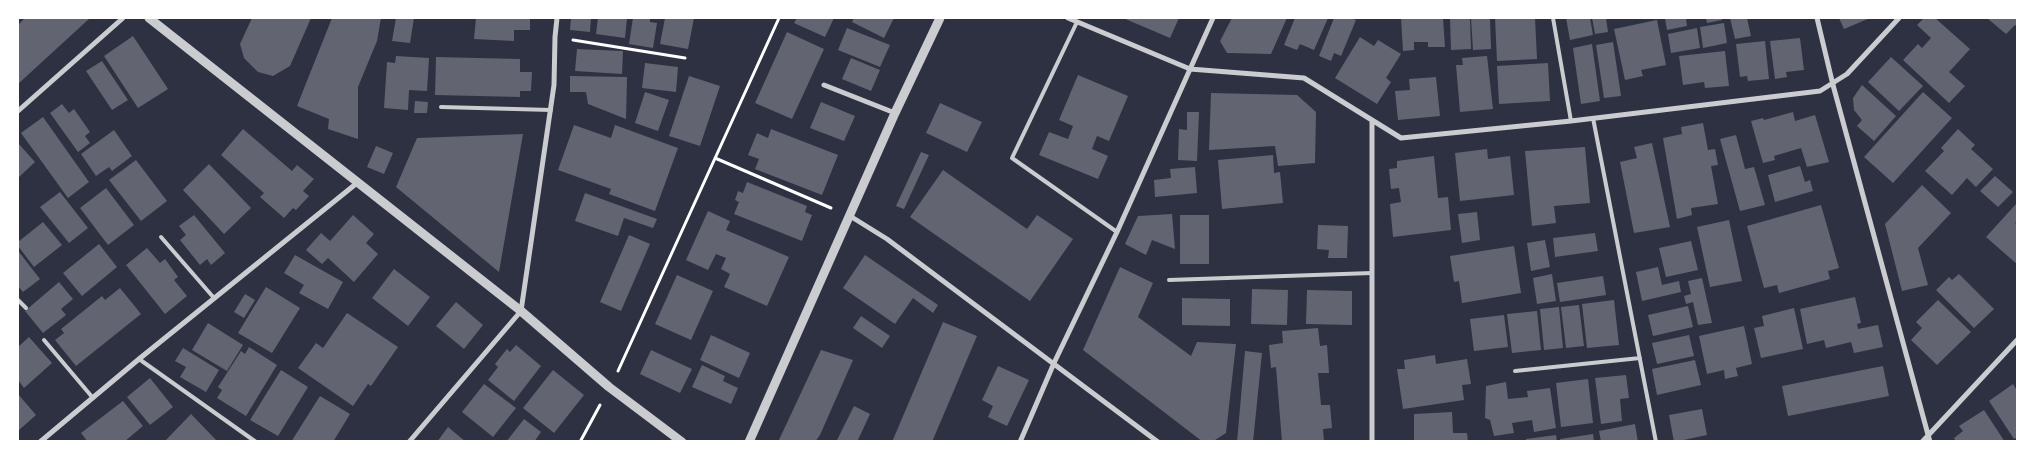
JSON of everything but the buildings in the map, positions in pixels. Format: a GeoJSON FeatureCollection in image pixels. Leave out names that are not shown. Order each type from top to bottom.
{"type":"FeatureCollection","features":[{"type":"Feature","properties":{"kind":"street"},"geometry":{"type":"LineString","coordinates":[[18,111],[123,18]]}},
{"type":"Feature","properties":{"kind":"street"},"geometry":{"type":"LineString","coordinates":[[149,18],[521,311],[609,387],[682,442]]}},
{"type":"Feature","properties":{"kind":"street"},"geometry":{"type":"LineString","coordinates":[[410,441],[521,311],[551,110],[557,18]]}},
{"type":"Feature","properties":{"kind":"street"},"geometry":{"type":"LineString","coordinates":[[749,442],[895,113],[940,18]]}},
{"type":"Feature","properties":{"kind":"street"},"geometry":{"type":"LineString","coordinates":[[1068,18],[1190,69],[1304,78],[1372,122],[1401,138],[1571,121],[1820,91],[1833,85],[1847,74],[1898,18]]}},
{"type":"Feature","properties":{"kind":"street"},"geometry":{"type":"LineString","coordinates":[[1020,442],[1054,363],[1117,232],[1213,18]]}},
{"type":"Feature","properties":{"kind":"street"},"geometry":{"type":"LineString","coordinates":[[1817,18],[1833,85],[1929,439]]}},
{"type":"Feature","properties":{"kind":"street"},"geometry":{"type":"LineString","coordinates":[[824,85],[895,113]]}},
{"type":"Feature","properties":{"kind":"street"},"geometry":{"type":"LineString","coordinates":[[1372,122],[1372,442]]}},
{"type":"Feature","properties":{"kind":"street"},"geometry":{"type":"LineString","coordinates":[[40,442],[139,359],[357,183]]}},
{"type":"Feature","properties":{"kind":"street"},"geometry":{"type":"LineString","coordinates":[[850,216],[887,239],[1158,442]]}},
{"type":"Feature","properties":{"kind":"street"},"geometry":{"type":"LineString","coordinates":[[1922,442],[1929,439],[2018,339]]}},
{"type":"Feature","properties":{"kind":"lane"},"geometry":{"type":"LineString","coordinates":[[1553,18],[1571,121]]}},
{"type":"Feature","properties":{"kind":"lane"},"geometry":{"type":"LineString","coordinates":[[1077,22],[1012,158],[1117,232]]}},
{"type":"Feature","properties":{"kind":"lane"},"geometry":{"type":"LineString","coordinates":[[441,107],[551,110]]}},
{"type":"Feature","properties":{"kind":"lane"},"geometry":{"type":"LineString","coordinates":[[1593,118],[1656,442]]}},
{"type":"Feature","properties":{"kind":"lane"},"geometry":{"type":"LineString","coordinates":[[161,237],[214,298]]}},
{"type":"Feature","properties":{"kind":"lane"},"geometry":{"type":"LineString","coordinates":[[1169,280],[1372,274]]}},
{"type":"Feature","properties":{"kind":"lane"},"geometry":{"type":"LineString","coordinates":[[18,300],[26,308]]}},
{"type":"Feature","properties":{"kind":"lane"},"geometry":{"type":"LineString","coordinates":[[44,340],[93,398]]}},
{"type":"Feature","properties":{"kind":"lane"},"geometry":{"type":"LineString","coordinates":[[1515,371],[1640,358]]}},
{"type":"Feature","properties":{"kind":"lane"},"geometry":{"type":"LineString","coordinates":[[139,359],[256,442]]}},
{"type":"Feature","properties":{"kind":"path"},"geometry":{"type":"LineString","coordinates":[[580,442],[624,360],[779,18]]}},
{"type":"Feature","properties":{"kind":"path"},"geometry":{"type":"LineString","coordinates":[[555,38],[684,58]]}},
{"type":"Feature","properties":{"kind":"path"},"geometry":{"type":"LineString","coordinates":[[715,158],[850,216]]}}]}
